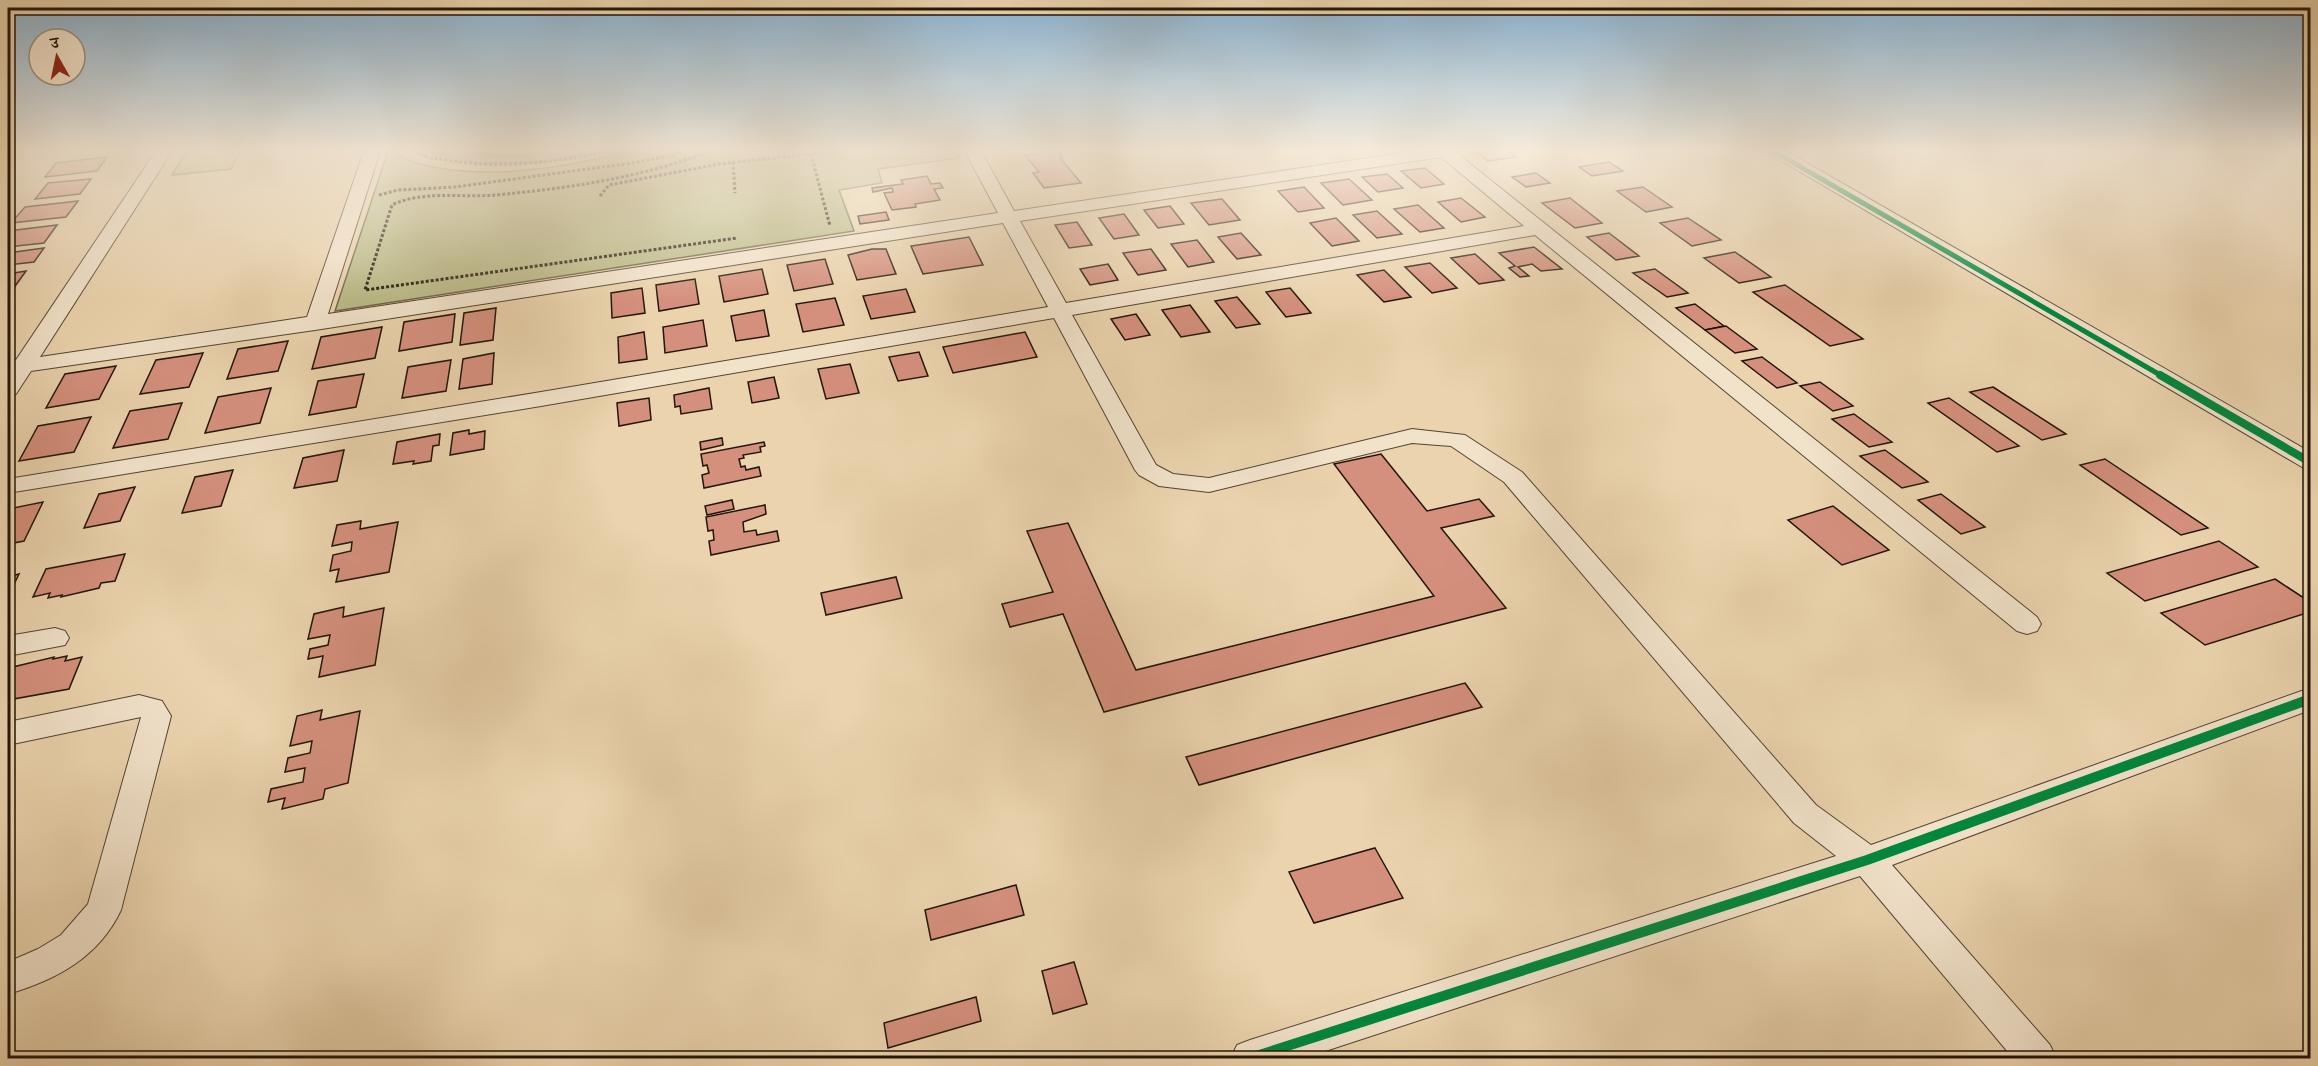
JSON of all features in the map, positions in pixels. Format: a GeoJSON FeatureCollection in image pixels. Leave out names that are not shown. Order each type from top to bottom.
{"type":"FeatureCollection","features":[{"type":"Feature","properties":{"kind":"street"},"geometry":{"type":"LineString","coordinates":[[8,389],[15,367],[130,201]]}},
{"type":"Feature","properties":{"kind":"street"},"geometry":{"type":"LineString","coordinates":[[315,324],[356,201]]}},
{"type":"Feature","properties":{"kind":"street"},"geometry":{"type":"LineString","coordinates":[[1000,201],[1147,470],[1168,481],[1209,485],[1412,436],[1457,440],[1513,477],[1805,814],[1867,860],[2037,1059]]}},
{"type":"Feature","properties":{"kind":"street"},"geometry":{"type":"LineString","coordinates":[[15,367],[315,324],[1112,201]]}},
{"type":"Feature","properties":{"kind":"street"},"geometry":{"type":"LineString","coordinates":[[1504,201],[2027,624]]}},
{"type":"Feature","properties":{"kind":"street"},"geometry":{"type":"LineString","coordinates":[[1859,201],[2310,462]]}},
{"type":"Feature","properties":{"kind":"street"},"geometry":{"type":"LineString","coordinates":[[8,486],[541,399],[1539,229]]}},
{"type":"Feature","properties":{"kind":"street"},"geometry":{"type":"LineString","coordinates":[[8,646],[54,638]]}},
{"type":"Feature","properties":{"kind":"street"},"geometry":{"type":"LineString","coordinates":[[1250,1059],[1867,860],[2310,699]]}},
{"type":"Feature","properties":{"kind":"street"},"geometry":{"type":"LineString","coordinates":[[8,734],[139,706],[152,709],[156,716],[104,910],[80,943],[56,959],[8,978]]}},
{"type":"Feature","properties":{"kind":"path"},"geometry":{"type":"LineString","coordinates":[[414,201],[398,202],[392,205],[364,290],[741,237]]}},
{"type":"Feature","properties":{"kind":"path"},"geometry":{"type":"LineString","coordinates":[[823,201],[834,243]]}},
{"type":"Feature","properties":{"kind":"green space"},"geometry":{"type":"Polygon","coordinates":[[[372,201],[843,201],[854,231],[335,311],[372,201]]]}},
{"type":"Feature","properties":{"kind":"building"},"geometry":{"type":"Polygon","coordinates":[[[78,201],[66,217],[11,223],[25,207],[78,201]]]}},
{"type":"Feature","properties":{"kind":"building"},"geometry":{"type":"Polygon","coordinates":[[[888,201],[935,201],[915,204],[916,207],[892,210],[888,201]]]}},
{"type":"Feature","properties":{"kind":"building"},"geometry":{"type":"Polygon","coordinates":[[[1223,201],[1240,220],[1209,225],[1191,203],[1223,201]]]}},
{"type":"Feature","properties":{"kind":"building"},"geometry":{"type":"Polygon","coordinates":[[[1287,201],[1317,201],[1324,208],[1298,212],[1287,201]]]}},
{"type":"Feature","properties":{"kind":"building"},"geometry":{"type":"Polygon","coordinates":[[[1339,201],[1368,201],[1343,205],[1339,201]]]}},
{"type":"Feature","properties":{"kind":"building"},"geometry":{"type":"Polygon","coordinates":[[[1464,201],[1485,217],[1461,222],[1438,202],[1464,201]]]}},
{"type":"Feature","properties":{"kind":"building"},"geometry":{"type":"Polygon","coordinates":[[[1574,201],[1602,223],[1575,228],[1542,203],[1574,201]]]}},
{"type":"Feature","properties":{"kind":"building"},"geometry":{"type":"Polygon","coordinates":[[[1630,201],[1663,201],[1672,207],[1646,212],[1630,201]]]}},
{"type":"Feature","properties":{"kind":"building"},"geometry":{"type":"Polygon","coordinates":[[[1418,205],[1444,228],[1420,232],[1394,209],[1418,205]]]}},
{"type":"Feature","properties":{"kind":"building"},"geometry":{"type":"Polygon","coordinates":[[[1170,206],[1184,224],[1158,228],[1144,210],[1170,206]]]}},
{"type":"Feature","properties":{"kind":"building"},"geometry":{"type":"Polygon","coordinates":[[[1377,211],[1402,234],[1377,238],[1353,215],[1377,211]]]}},
{"type":"Feature","properties":{"kind":"building"},"geometry":{"type":"Polygon","coordinates":[[[886,212],[889,220],[860,224],[858,216],[886,212]]]}},
{"type":"Feature","properties":{"kind":"building"},"geometry":{"type":"Polygon","coordinates":[[[1124,214],[1139,235],[1114,239],[1099,218],[1124,214]]]}},
{"type":"Feature","properties":{"kind":"building"},"geometry":{"type":"Polygon","coordinates":[[[1336,218],[1359,241],[1332,246],[1310,223],[1336,218]]]}},
{"type":"Feature","properties":{"kind":"building"},"geometry":{"type":"Polygon","coordinates":[[[1688,218],[1721,240],[1692,246],[1660,223],[1688,218]]]}},
{"type":"Feature","properties":{"kind":"building"},"geometry":{"type":"Polygon","coordinates":[[[1077,222],[1092,245],[1069,248],[1055,225],[1077,222]]]}},
{"type":"Feature","properties":{"kind":"building"},"geometry":{"type":"Polygon","coordinates":[[[57,225],[44,243],[8,247],[8,231],[57,225]]]}},
{"type":"Feature","properties":{"kind":"building"},"geometry":{"type":"Polygon","coordinates":[[[1241,233],[1261,255],[1237,259],[1218,237],[1241,233]]]}},
{"type":"Feature","properties":{"kind":"building"},"geometry":{"type":"Polygon","coordinates":[[[1609,233],[1639,256],[1616,260],[1587,237],[1609,233]]]}},
{"type":"Feature","properties":{"kind":"building"},"geometry":{"type":"Polygon","coordinates":[[[969,237],[983,265],[923,274],[911,246],[969,237]]]}},
{"type":"Feature","properties":{"kind":"building"},"geometry":{"type":"Polygon","coordinates":[[[1197,240],[1214,262],[1188,267],[1171,244],[1197,240]]]}},
{"type":"Feature","properties":{"kind":"building"},"geometry":{"type":"Polygon","coordinates":[[[1534,247],[1562,269],[1541,271],[1532,264],[1518,267],[1529,276],[1520,277],[1509,268],[1515,266],[1499,253],[1534,247]]]}},
{"type":"Feature","properties":{"kind":"building"},"geometry":{"type":"Polygon","coordinates":[[[44,248],[34,262],[8,265],[8,253],[44,248]]]}},
{"type":"Feature","properties":{"kind":"building"},"geometry":{"type":"Polygon","coordinates":[[[872,249],[886,249],[896,274],[857,280],[848,255],[872,249]]]}},
{"type":"Feature","properties":{"kind":"building"},"geometry":{"type":"Polygon","coordinates":[[[1151,249],[1166,270],[1138,275],[1123,253],[1151,249]]]}},
{"type":"Feature","properties":{"kind":"building"},"geometry":{"type":"Polygon","coordinates":[[[1735,252],[1771,277],[1739,283],[1704,258],[1735,252]]]}},
{"type":"Feature","properties":{"kind":"building"},"geometry":{"type":"Polygon","coordinates":[[[1475,254],[1504,280],[1479,284],[1451,258],[1475,254]]]}},
{"type":"Feature","properties":{"kind":"building"},"geometry":{"type":"Polygon","coordinates":[[[825,259],[833,284],[794,291],[787,265],[825,259]]]}},
{"type":"Feature","properties":{"kind":"building"},"geometry":{"type":"Polygon","coordinates":[[[1430,263],[1457,288],[1432,293],[1405,267],[1430,263]]]}},
{"type":"Feature","properties":{"kind":"building"},"geometry":{"type":"Polygon","coordinates":[[[1108,264],[1118,280],[1090,285],[1080,269],[1108,264]]]}},
{"type":"Feature","properties":{"kind":"building"},"geometry":{"type":"Polygon","coordinates":[[[762,269],[768,294],[724,302],[719,276],[762,269]]]}},
{"type":"Feature","properties":{"kind":"building"},"geometry":{"type":"Polygon","coordinates":[[[1655,269],[1688,293],[1667,297],[1633,273],[1655,269]]]}},
{"type":"Feature","properties":{"kind":"building"},"geometry":{"type":"Polygon","coordinates":[[[1384,270],[1411,297],[1384,302],[1357,275],[1384,270]]]}},
{"type":"Feature","properties":{"kind":"building"},"geometry":{"type":"Polygon","coordinates":[[[26,271],[13,289],[8,290],[8,274],[26,271]]]}},
{"type":"Feature","properties":{"kind":"building"},"geometry":{"type":"Polygon","coordinates":[[[695,279],[699,304],[659,311],[656,285],[695,279]]]}},
{"type":"Feature","properties":{"kind":"building"},"geometry":{"type":"Polygon","coordinates":[[[1785,285],[1863,339],[1830,346],[1753,292],[1785,285]]]}},
{"type":"Feature","properties":{"kind":"building"},"geometry":{"type":"Polygon","coordinates":[[[642,288],[645,313],[612,318],[611,293],[642,288]]]}},
{"type":"Feature","properties":{"kind":"building"},"geometry":{"type":"Polygon","coordinates":[[[1290,288],[1311,313],[1286,317],[1266,292],[1290,288]]]}},
{"type":"Feature","properties":{"kind":"building"},"geometry":{"type":"Polygon","coordinates":[[[906,289],[915,312],[871,319],[863,296],[906,289]]]}},
{"type":"Feature","properties":{"kind":"building"},"geometry":{"type":"Polygon","coordinates":[[[1237,297],[1260,324],[1236,328],[1215,301],[1237,297]]]}},
{"type":"Feature","properties":{"kind":"building"},"geometry":{"type":"Polygon","coordinates":[[[835,298],[844,325],[803,332],[796,304],[835,298]]]}},
{"type":"Feature","properties":{"kind":"building"},"geometry":{"type":"Polygon","coordinates":[[[1695,304],[1724,326],[1705,330],[1676,308],[1695,304]]]}},
{"type":"Feature","properties":{"kind":"building"},"geometry":{"type":"Polygon","coordinates":[[[1190,305],[1210,332],[1181,337],[1162,310],[1190,305]]]}},
{"type":"Feature","properties":{"kind":"building"},"geometry":{"type":"Polygon","coordinates":[[[496,308],[493,340],[460,345],[464,313],[496,308]]]}},
{"type":"Feature","properties":{"kind":"building"},"geometry":{"type":"Polygon","coordinates":[[[764,310],[769,336],[736,341],[731,316],[764,310]]]}},
{"type":"Feature","properties":{"kind":"building"},"geometry":{"type":"Polygon","coordinates":[[[455,314],[452,342],[399,351],[404,322],[455,314]]]}},
{"type":"Feature","properties":{"kind":"building"},"geometry":{"type":"Polygon","coordinates":[[[1136,314],[1150,335],[1125,340],[1111,319],[1136,314]]]}},
{"type":"Feature","properties":{"kind":"building"},"geometry":{"type":"Polygon","coordinates":[[[703,320],[707,346],[665,353],[663,327],[703,320]]]}},
{"type":"Feature","properties":{"kind":"building"},"geometry":{"type":"Polygon","coordinates":[[[1726,326],[1757,349],[1735,353],[1705,330],[1726,326]]]}},
{"type":"Feature","properties":{"kind":"building"},"geometry":{"type":"Polygon","coordinates":[[[382,327],[375,358],[312,369],[321,337],[382,327]]]}},
{"type":"Feature","properties":{"kind":"building"},"geometry":{"type":"Polygon","coordinates":[[[644,332],[647,359],[619,363],[618,337],[644,332]]]}},
{"type":"Feature","properties":{"kind":"building"},"geometry":{"type":"Polygon","coordinates":[[[1025,332],[1037,357],[953,373],[943,347],[1025,332]]]}},
{"type":"Feature","properties":{"kind":"building"},"geometry":{"type":"Polygon","coordinates":[[[288,341],[278,371],[227,379],[238,349],[288,341]]]}},
{"type":"Feature","properties":{"kind":"building"},"geometry":{"type":"Polygon","coordinates":[[[919,352],[928,376],[898,381],[889,357],[919,352]]]}},
{"type":"Feature","properties":{"kind":"building"},"geometry":{"type":"Polygon","coordinates":[[[203,353],[189,387],[140,394],[156,360],[203,353]]]}},
{"type":"Feature","properties":{"kind":"building"},"geometry":{"type":"Polygon","coordinates":[[[494,353],[492,384],[459,389],[463,359],[494,353]]]}},
{"type":"Feature","properties":{"kind":"building"},"geometry":{"type":"Polygon","coordinates":[[[1762,357],[1797,383],[1777,388],[1742,361],[1762,357]]]}},
{"type":"Feature","properties":{"kind":"building"},"geometry":{"type":"Polygon","coordinates":[[[451,360],[446,391],[402,398],[408,367],[451,360]]]}},
{"type":"Feature","properties":{"kind":"building"},"geometry":{"type":"Polygon","coordinates":[[[850,364],[859,393],[826,399],[818,369],[850,364]]]}},
{"type":"Feature","properties":{"kind":"building"},"geometry":{"type":"Polygon","coordinates":[[[116,366],[99,399],[46,408],[65,374],[116,366]]]}},
{"type":"Feature","properties":{"kind":"building"},"geometry":{"type":"Polygon","coordinates":[[[364,374],[356,407],[309,415],[318,381],[364,374]]]}},
{"type":"Feature","properties":{"kind":"building"},"geometry":{"type":"Polygon","coordinates":[[[774,377],[779,398],[752,403],[748,382],[774,377]]]}},
{"type":"Feature","properties":{"kind":"building"},"geometry":{"type":"Polygon","coordinates":[[[1820,382],[1853,406],[1833,411],[1800,386],[1820,382]]]}},
{"type":"Feature","properties":{"kind":"building"},"geometry":{"type":"Polygon","coordinates":[[[1993,387],[2066,434],[2042,440],[1970,392],[1993,387]]]}},
{"type":"Feature","properties":{"kind":"building"},"geometry":{"type":"Polygon","coordinates":[[[271,388],[260,423],[205,433],[218,397],[271,388]]]}},
{"type":"Feature","properties":{"kind":"building"},"geometry":{"type":"Polygon","coordinates":[[[709,388],[712,409],[681,414],[680,406],[675,407],[674,395],[709,388]]]}},
{"type":"Feature","properties":{"kind":"building"},"geometry":{"type":"Polygon","coordinates":[[[649,398],[651,420],[619,426],[617,403],[649,398]]]}},
{"type":"Feature","properties":{"kind":"building"},"geometry":{"type":"Polygon","coordinates":[[[1949,398],[2019,446],[1997,452],[1928,403],[1949,398]]]}},
{"type":"Feature","properties":{"kind":"building"},"geometry":{"type":"Polygon","coordinates":[[[182,403],[168,439],[113,448],[130,411],[182,403]]]}},
{"type":"Feature","properties":{"kind":"building"},"geometry":{"type":"Polygon","coordinates":[[[1854,414],[1892,442],[1869,447],[1832,419],[1854,414]]]}},
{"type":"Feature","properties":{"kind":"building"},"geometry":{"type":"Polygon","coordinates":[[[91,417],[74,452],[19,461],[38,426],[91,417]]]}},
{"type":"Feature","properties":{"kind":"building"},"geometry":{"type":"Polygon","coordinates":[[[469,430],[469,434],[485,431],[484,449],[450,455],[453,433],[469,430]]]}},
{"type":"Feature","properties":{"kind":"building"},"geometry":{"type":"Polygon","coordinates":[[[440,434],[439,445],[433,446],[431,461],[393,464],[397,442],[440,434]]]}},
{"type":"Feature","properties":{"kind":"building"},"geometry":{"type":"Polygon","coordinates":[[[722,438],[723,445],[701,450],[700,442],[722,438]]]}},
{"type":"Feature","properties":{"kind":"building"},"geometry":{"type":"Polygon","coordinates":[[[764,442],[765,446],[760,447],[761,452],[743,455],[744,458],[739,459],[741,467],[745,466],[746,470],[759,467],[761,476],[704,488],[702,475],[709,473],[707,465],[703,466],[701,454],[764,442]]]}},
{"type":"Feature","properties":{"kind":"building"},"geometry":{"type":"Polygon","coordinates":[[[344,450],[337,481],[294,488],[303,458],[344,450]]]}},
{"type":"Feature","properties":{"kind":"building"},"geometry":{"type":"Polygon","coordinates":[[[1885,450],[1928,482],[1902,488],[1860,456],[1885,450]]]}},
{"type":"Feature","properties":{"kind":"building"},"geometry":{"type":"Polygon","coordinates":[[[1381,454],[1427,511],[1479,499],[1494,516],[1441,528],[1506,608],[1104,712],[1063,614],[1010,627],[1002,604],[1053,592],[1027,531],[1068,523],[1136,670],[1434,596],[1334,464],[1381,454]]]}},
{"type":"Feature","properties":{"kind":"building"},"geometry":{"type":"Polygon","coordinates":[[[2105,459],[2208,528],[2181,535],[2080,465],[2105,459]]]}},
{"type":"Feature","properties":{"kind":"building"},"geometry":{"type":"Polygon","coordinates":[[[233,470],[221,506],[182,513],[195,477],[233,470]]]}},
{"type":"Feature","properties":{"kind":"building"},"geometry":{"type":"Polygon","coordinates":[[[135,487],[120,521],[84,528],[99,494],[135,487]]]}},
{"type":"Feature","properties":{"kind":"building"},"geometry":{"type":"Polygon","coordinates":[[[1941,494],[1985,527],[1961,534],[1918,500],[1941,494]]]}},
{"type":"Feature","properties":{"kind":"building"},"geometry":{"type":"Polygon","coordinates":[[[732,500],[734,509],[707,515],[705,506],[732,500]]]}},
{"type":"Feature","properties":{"kind":"building"},"geometry":{"type":"Polygon","coordinates":[[[43,502],[24,541],[8,544],[8,509],[43,502]]]}},
{"type":"Feature","properties":{"kind":"building"},"geometry":{"type":"Polygon","coordinates":[[[765,505],[766,514],[743,522],[744,532],[756,530],[757,535],[777,531],[779,541],[711,555],[709,541],[714,540],[713,530],[708,531],[706,517],[765,505]]]}},
{"type":"Feature","properties":{"kind":"building"},"geometry":{"type":"Polygon","coordinates":[[[1833,506],[1889,550],[1842,565],[1788,520],[1833,506]]]}},
{"type":"Feature","properties":{"kind":"building"},"geometry":{"type":"Polygon","coordinates":[[[361,521],[360,529],[398,522],[389,572],[336,582],[339,569],[330,571],[333,555],[351,551],[352,542],[332,546],[337,525],[361,521]]]}},
{"type":"Feature","properties":{"kind":"building"},"geometry":{"type":"Polygon","coordinates":[[[2219,541],[2258,567],[2145,601],[2107,573],[2219,541]]]}},
{"type":"Feature","properties":{"kind":"building"},"geometry":{"type":"Polygon","coordinates":[[[125,554],[115,581],[101,583],[99,588],[61,597],[62,595],[48,598],[50,593],[33,597],[46,569],[125,554]]]}},
{"type":"Feature","properties":{"kind":"building"},"geometry":{"type":"Polygon","coordinates":[[[19,574],[8,597],[8,577],[19,574]]]}},
{"type":"Feature","properties":{"kind":"building"},"geometry":{"type":"Polygon","coordinates":[[[896,577],[902,598],[826,615],[821,593],[896,577]]]}},
{"type":"Feature","properties":{"kind":"building"},"geometry":{"type":"Polygon","coordinates":[[[2275,579],[2310,602],[2310,612],[2205,645],[2161,613],[2275,579]]]}},
{"type":"Feature","properties":{"kind":"building"},"geometry":{"type":"Polygon","coordinates":[[[344,607],[343,617],[384,608],[375,665],[319,677],[323,656],[308,659],[310,649],[328,645],[330,635],[308,639],[314,614],[344,607]]]}},
{"type":"Feature","properties":{"kind":"building"},"geometry":{"type":"Polygon","coordinates":[[[67,656],[65,661],[82,657],[69,689],[8,700],[8,673],[13,667],[67,656]]]}},
{"type":"Feature","properties":{"kind":"building"},"geometry":{"type":"Polygon","coordinates":[[[1465,683],[1482,707],[1199,785],[1186,757],[1465,683]]]}},
{"type":"Feature","properties":{"kind":"building"},"geometry":{"type":"Polygon","coordinates":[[[322,710],[320,720],[360,711],[348,783],[325,789],[323,799],[282,809],[285,798],[268,802],[271,789],[303,782],[305,768],[285,772],[288,758],[310,753],[312,741],[290,746],[297,716],[322,710]]]}},
{"type":"Feature","properties":{"kind":"building"},"geometry":{"type":"Polygon","coordinates":[[[1375,848],[1403,898],[1314,923],[1289,872],[1375,848]]]}},
{"type":"Feature","properties":{"kind":"building"},"geometry":{"type":"Polygon","coordinates":[[[1016,885],[1024,915],[931,940],[925,910],[1016,885]]]}},
{"type":"Feature","properties":{"kind":"building"},"geometry":{"type":"Polygon","coordinates":[[[1074,962],[1087,1004],[1053,1014],[1042,971],[1074,962]]]}},
{"type":"Feature","properties":{"kind":"building"},"geometry":{"type":"Polygon","coordinates":[[[976,997],[981,1021],[888,1048],[884,1023],[976,997]]]}},
{"type":"Feature","properties":{"kind":"cycle path"},"geometry":{"type":"LineString","coordinates":[[1859,201],[2310,462]]}},
{"type":"Feature","properties":{"kind":"cycle path"},"geometry":{"type":"LineString","coordinates":[[1250,1058],[1867,860],[2310,699]]}}]}
